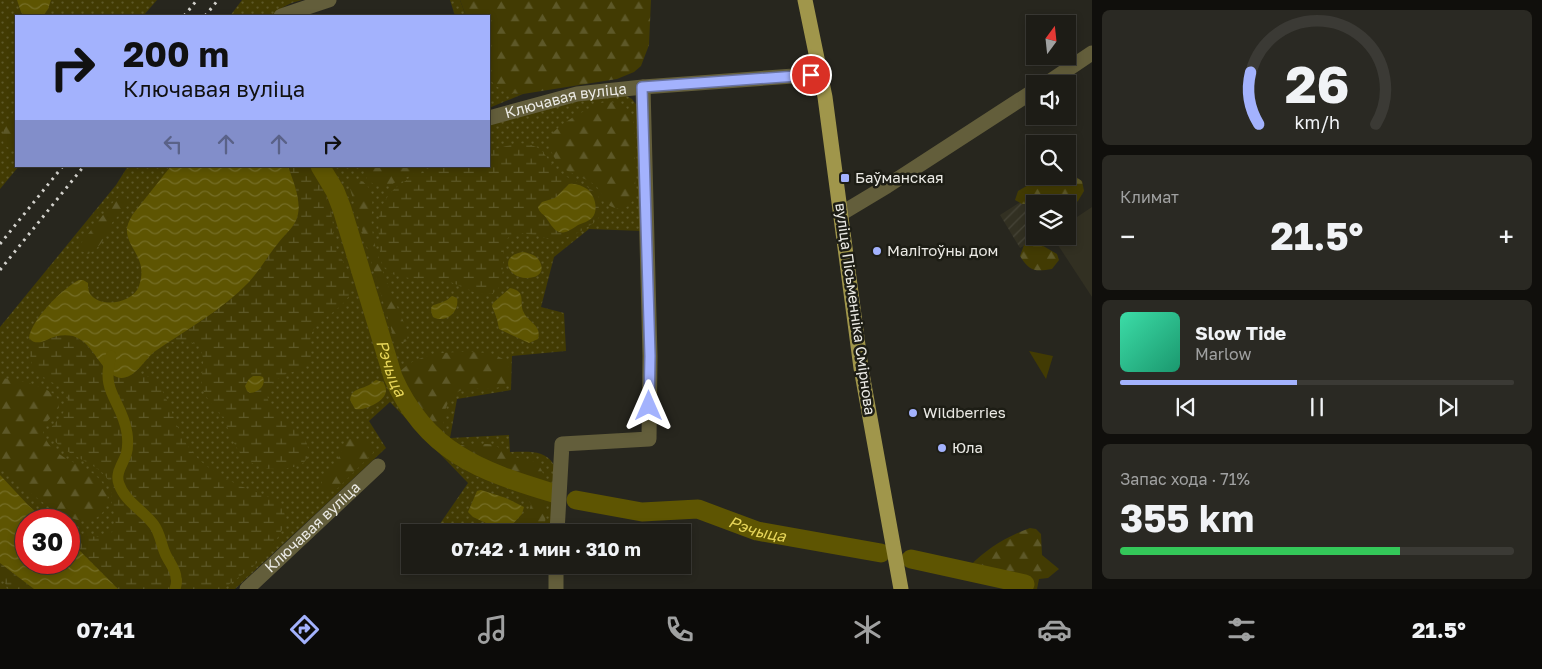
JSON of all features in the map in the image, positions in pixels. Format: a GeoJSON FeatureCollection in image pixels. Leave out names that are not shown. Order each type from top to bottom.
{"type":"FeatureCollection","features":[{"type":"Feature","properties":{"kind":"main road","name":"вуліца Пісьменніка Смірнова"},"geometry":{"type":"LineString","coordinates":[[805,0],[821,74],[842,213],[861,368],[901,589]]}},
{"type":"Feature","properties":{"kind":"street"},"geometry":{"type":"LineString","coordinates":[[284,15],[330,0]]}},
{"type":"Feature","properties":{"kind":"street"},"geometry":{"type":"LineString","coordinates":[[1059,75],[1092,53]]}},
{"type":"Feature","properties":{"kind":"street","name":"Ключавая вуліца"},"geometry":{"type":"LineString","coordinates":[[490,118],[577,94],[642,87],[821,74]]}},
{"type":"Feature","properties":{"kind":"street","name":"Ключавая вуліца"},"geometry":{"type":"LineString","coordinates":[[557,524],[562,444],[649,439],[650,356],[642,87]]}},
{"type":"Feature","properties":{"kind":"street"},"geometry":{"type":"LineString","coordinates":[[842,213],[1026,96]]}},
{"type":"Feature","properties":{"kind":"street","name":"Ключавая вуліца"},"geometry":{"type":"LineString","coordinates":[[247,589],[378,466]]}},
{"type":"Feature","properties":{"kind":"street"},"geometry":{"type":"LineString","coordinates":[[556,574],[556,589]]}},
{"type":"Feature","properties":{"kind":"shaded area"},"geometry":{"type":"Polygon","coordinates":[[[1026,198],[1026,244],[1020,248],[1000,215],[1026,198]]]}},
{"type":"Feature","properties":{"kind":"shaded area"},"geometry":{"type":"Polygon","coordinates":[[[1092,207],[1092,297],[1058,245],[1076,245],[1076,218],[1092,207]]]}},
{"type":"Feature","properties":{"kind":"green space"},"geometry":{"type":"Polygon","coordinates":[[[0,0],[157,0],[144,15],[15,15],[15,167],[18,167],[0,189],[0,0]]]}},
{"type":"Feature","properties":{"kind":"green space"},"geometry":{"type":"Polygon","coordinates":[[[242,0],[302,0],[286,5],[275,15],[231,15],[242,0]]]}},
{"type":"Feature","properties":{"kind":"green space"},"geometry":{"type":"Polygon","coordinates":[[[450,0],[460,0],[466,15],[455,15],[450,0]]]}},
{"type":"Feature","properties":{"kind":"green space"},"geometry":{"type":"Polygon","coordinates":[[[460,0],[651,0],[649,45],[641,66],[634,72],[617,79],[523,94],[508,92],[496,86],[490,79],[490,15],[466,15],[460,0]]]}},
{"type":"Feature","properties":{"kind":"green space"},"geometry":{"type":"Polygon","coordinates":[[[490,79],[504,90],[523,94],[490,108],[490,79]]]}},
{"type":"Feature","properties":{"kind":"green space"},"geometry":{"type":"Polygon","coordinates":[[[625,95],[632,99],[638,107],[642,231],[589,229],[554,257],[541,307],[564,313],[566,351],[512,356],[511,390],[457,399],[450,438],[509,435],[510,452],[535,452],[546,456],[554,465],[551,524],[440,524],[468,483],[390,402],[369,421],[386,448],[235,589],[0,589],[0,327],[116,185],[127,167],[490,167],[490,125],[584,98],[625,95]]]}},
{"type":"Feature","properties":{"kind":"green space"},"geometry":{"type":"Polygon","coordinates":[[[605,102],[621,104],[630,113],[634,124],[635,194],[629,205],[621,209],[610,206],[595,185],[563,168],[555,158],[549,143],[551,136],[560,126],[584,111],[605,102]]]}},
{"type":"Feature","properties":{"kind":"green space"},"geometry":{"type":"Polygon","coordinates":[[[15,110],[15,147],[9,148],[4,145],[3,135],[7,122],[15,110]]]}},
{"type":"Feature","properties":{"kind":"green space"},"geometry":{"type":"Polygon","coordinates":[[[517,143],[528,144],[540,149],[561,173],[595,193],[602,204],[599,218],[588,227],[568,237],[552,239],[520,233],[510,236],[504,246],[500,284],[497,290],[490,294],[474,292],[447,281],[403,277],[388,271],[383,266],[381,259],[379,224],[380,213],[389,195],[414,176],[438,167],[490,167],[490,151],[517,143]]]}},
{"type":"Feature","properties":{"kind":"green space"},"geometry":{"type":"Polygon","coordinates":[[[288,167],[311,167],[329,204],[333,221],[334,241],[349,274],[351,286],[350,293],[343,303],[321,321],[313,331],[310,339],[311,356],[308,363],[304,367],[282,376],[272,384],[269,390],[268,399],[272,408],[297,431],[304,439],[308,448],[307,458],[302,464],[291,468],[273,469],[250,462],[239,452],[222,417],[204,392],[202,383],[203,359],[199,347],[183,341],[165,344],[211,314],[237,293],[254,275],[297,219],[299,209],[296,190],[288,167]]]}},
{"type":"Feature","properties":{"kind":"green space"},"geometry":{"type":"Polygon","coordinates":[[[367,167],[429,167],[383,186],[370,182],[366,178],[367,167]]]}},
{"type":"Feature","properties":{"kind":"green space"},"geometry":{"type":"Polygon","coordinates":[[[1076,177],[1082,181],[1084,191],[1076,202],[1076,195],[1026,195],[1026,204],[1022,204],[1015,200],[1018,191],[1028,185],[1076,185],[1076,177]]]}},
{"type":"Feature","properties":{"kind":"green space"},"geometry":{"type":"Polygon","coordinates":[[[356,179],[364,183],[371,193],[371,222],[374,242],[387,282],[408,332],[407,341],[404,342],[397,341],[392,332],[349,185],[352,180],[356,179]]]}},
{"type":"Feature","properties":{"kind":"green space"},"geometry":{"type":"Polygon","coordinates":[[[121,195],[126,196],[129,202],[128,205],[112,223],[100,245],[88,254],[81,251],[81,243],[114,201],[121,195]]]}},
{"type":"Feature","properties":{"kind":"green space"},"geometry":{"type":"Polygon","coordinates":[[[1024,245],[1041,245],[1057,254],[1059,260],[1052,269],[1033,269],[1026,265],[1020,256],[1024,245]]]}},
{"type":"Feature","properties":{"kind":"green space"},"geometry":{"type":"Polygon","coordinates":[[[59,335],[74,337],[88,347],[111,374],[122,377],[143,375],[154,380],[164,394],[184,439],[198,458],[223,477],[270,498],[282,507],[285,522],[282,529],[275,542],[257,563],[224,589],[118,589],[80,551],[80,534],[101,537],[112,532],[115,527],[116,522],[109,481],[96,467],[66,450],[52,437],[50,429],[64,411],[68,397],[62,388],[36,372],[31,360],[29,338],[31,341],[59,335]]]}},
{"type":"Feature","properties":{"kind":"green space"},"geometry":{"type":"Polygon","coordinates":[[[1029,351],[1053,356],[1046,379],[1029,351]]]}},
{"type":"Feature","properties":{"kind":"green space"},"geometry":{"type":"Polygon","coordinates":[[[481,352],[497,356],[508,364],[510,375],[505,384],[490,389],[466,389],[452,397],[445,411],[444,431],[452,443],[458,445],[494,445],[514,457],[534,461],[541,468],[546,485],[545,524],[518,524],[529,512],[531,504],[525,497],[510,488],[467,472],[413,422],[396,399],[392,391],[393,384],[404,368],[418,359],[441,353],[481,352]]]}},
{"type":"Feature","properties":{"kind":"green space"},"geometry":{"type":"Polygon","coordinates":[[[0,378],[35,385],[58,398],[58,409],[43,428],[46,440],[59,454],[99,479],[105,487],[108,496],[106,506],[103,512],[92,520],[80,520],[80,509],[54,509],[33,495],[0,463],[0,378]]]}},
{"type":"Feature","properties":{"kind":"green space"},"geometry":{"type":"Polygon","coordinates":[[[349,439],[357,439],[368,443],[373,453],[338,488],[326,491],[322,481],[337,460],[342,447],[349,439]]]}},
{"type":"Feature","properties":{"kind":"green space"},"geometry":{"type":"Polygon","coordinates":[[[1030,528],[1036,529],[1041,534],[1042,555],[1059,569],[1048,578],[1039,579],[1037,589],[1005,587],[989,584],[974,578],[970,566],[976,560],[998,544],[1030,528]]]}},
{"type":"Feature","properties":{"kind":"green space"},"geometry":{"type":"Polygon","coordinates":[[[0,563],[34,589],[9,589],[0,576],[0,563]]]}},
{"type":"Feature","properties":{"kind":"water"},"geometry":{"type":"Polygon","coordinates":[[[17,0],[51,0],[44,15],[25,15],[21,12],[17,0]]]}},
{"type":"Feature","properties":{"kind":"water"},"geometry":{"type":"Polygon","coordinates":[[[170,167],[288,167],[299,208],[293,226],[249,282],[216,311],[154,352],[138,370],[127,377],[119,378],[107,370],[91,349],[80,339],[65,335],[43,342],[35,342],[29,338],[35,322],[41,314],[57,297],[79,280],[88,283],[88,290],[95,299],[109,303],[124,300],[136,292],[139,286],[141,268],[127,235],[127,226],[133,214],[170,167]]]}},
{"type":"Feature","properties":{"kind":"water"},"geometry":{"type":"Polygon","coordinates":[[[569,184],[579,185],[587,189],[592,195],[596,207],[592,218],[568,231],[561,232],[554,229],[546,217],[539,211],[538,207],[542,202],[555,198],[569,184]]]}},
{"type":"Feature","properties":{"kind":"water"},"geometry":{"type":"Polygon","coordinates":[[[524,252],[535,256],[540,261],[541,271],[534,277],[525,278],[518,276],[509,268],[510,258],[515,254],[524,252]]]}},
{"type":"Feature","properties":{"kind":"water"},"geometry":{"type":"Polygon","coordinates":[[[510,288],[519,292],[524,313],[537,327],[538,339],[529,343],[499,329],[492,306],[510,288]]]}},
{"type":"Feature","properties":{"kind":"water"},"geometry":{"type":"Polygon","coordinates":[[[452,296],[457,298],[454,312],[447,318],[438,319],[433,317],[431,309],[433,305],[446,301],[452,296]]]}},
{"type":"Feature","properties":{"kind":"water"},"geometry":{"type":"Polygon","coordinates":[[[253,376],[263,377],[264,383],[259,390],[250,393],[245,386],[253,376]]]}},
{"type":"Feature","properties":{"kind":"water"},"geometry":{"type":"Polygon","coordinates":[[[376,380],[383,382],[386,390],[385,395],[373,405],[364,409],[355,409],[350,400],[353,393],[376,380]]]}},
{"type":"Feature","properties":{"kind":"water"},"geometry":{"type":"Polygon","coordinates":[[[0,475],[33,509],[15,509],[15,574],[80,574],[80,551],[118,589],[34,589],[0,563],[0,475]]]}},
{"type":"Feature","properties":{"kind":"water"},"geometry":{"type":"Polygon","coordinates":[[[481,490],[506,498],[524,507],[522,514],[513,524],[488,524],[473,517],[468,512],[477,491],[481,490]]]}},
{"type":"Feature","properties":{"kind":"waterway","name":"Рэчыца"},"geometry":{"type":"LineString","coordinates":[[321,167],[335,191],[342,209],[393,377],[406,403],[422,424],[439,441],[458,455],[502,476],[553,493]]}},
{"type":"Feature","properties":{"kind":"waterway"},"geometry":{"type":"LineString","coordinates":[[111,356],[108,379],[113,396],[121,412],[128,438],[126,455],[118,473],[119,484],[125,496],[156,528],[165,553],[175,571],[175,589]]}},
{"type":"Feature","properties":{"kind":"waterway","name":"Рэчыца"},"geometry":{"type":"LineString","coordinates":[[576,500],[642,512],[698,509],[757,531],[881,553]]}},
{"type":"Feature","properties":{"kind":"waterway","name":"Рэчыца"},"geometry":{"type":"LineString","coordinates":[[911,559],[1025,584]]}},
{"type":"Feature","properties":{"kind":"railway"},"geometry":{"type":"LineString","coordinates":[[185,15],[197,0]]}},
{"type":"Feature","properties":{"kind":"railway"},"geometry":{"type":"LineString","coordinates":[[206,15],[218,0]]}},
{"type":"Feature","properties":{"kind":"railway"},"geometry":{"type":"LineString","coordinates":[[0,244],[62,167]]}},
{"type":"Feature","properties":{"kind":"railway"},"geometry":{"type":"LineString","coordinates":[[0,270],[83,167]]}},
{"type":"Feature","properties":{"kind":"place","name":"Баўманская"},"geometry":{"type":"Point","coordinates":[845,178]}},
{"type":"Feature","properties":{"kind":"place","name":"Малітоўны дом"},"geometry":{"type":"Point","coordinates":[877,251]}},
{"type":"Feature","properties":{"kind":"place","name":"Wildberries"},"geometry":{"type":"Point","coordinates":[913,413]}},
{"type":"Feature","properties":{"kind":"place","name":"Юла"},"geometry":{"type":"Point","coordinates":[942,448]}},
{"type":"Feature","properties":{"kind":"route"},"geometry":{"type":"LineString","coordinates":[[649,406],[650,356],[642,87],[811,75]]}}]}
